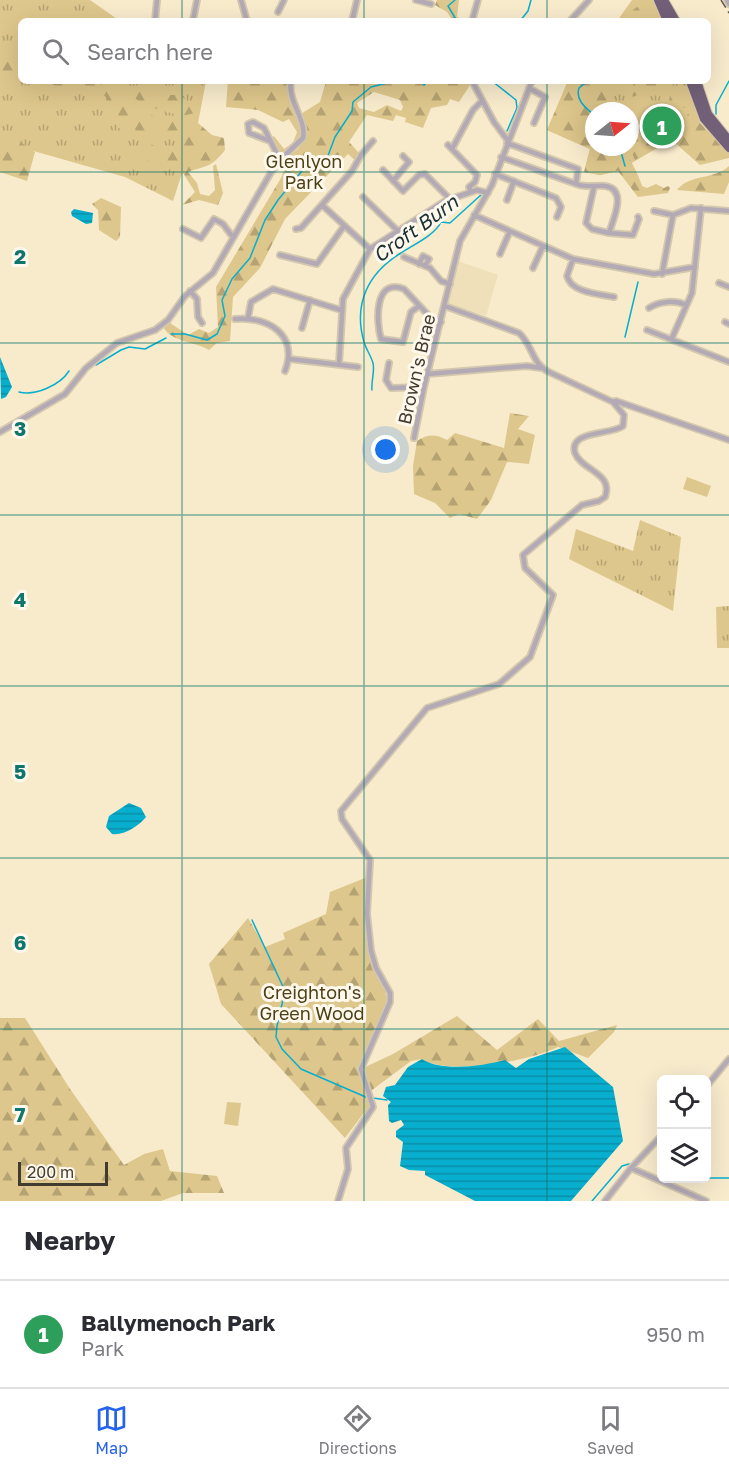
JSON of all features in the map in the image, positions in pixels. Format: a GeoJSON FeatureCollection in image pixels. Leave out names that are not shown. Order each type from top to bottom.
{"type":"FeatureCollection","features":[{"type":"Feature","properties":{"kind":"highway"},"geometry":{"type":"LineString","coordinates":[[658,0],[667,18]]}},
{"type":"Feature","properties":{"kind":"highway"},"geometry":{"type":"LineString","coordinates":[[664,0],[673,18]]}},
{"type":"Feature","properties":{"kind":"highway"},"geometry":{"type":"LineString","coordinates":[[691,84],[711,125],[729,148]]}},
{"type":"Feature","properties":{"kind":"highway"},"geometry":{"type":"LineString","coordinates":[[698,84],[711,125],[729,140]]}},
{"type":"Feature","properties":{"kind":"street"},"geometry":{"type":"LineString","coordinates":[[155,18],[157,0]]}},
{"type":"Feature","properties":{"kind":"street"},"geometry":{"type":"LineString","coordinates":[[194,18],[197,0]]}},
{"type":"Feature","properties":{"kind":"street"},"geometry":{"type":"LineString","coordinates":[[241,0],[245,18]]}},
{"type":"Feature","properties":{"kind":"street"},"geometry":{"type":"LineString","coordinates":[[281,10],[284,0]]}},
{"type":"Feature","properties":{"kind":"street"},"geometry":{"type":"LineString","coordinates":[[353,18],[357,0]]}},
{"type":"Feature","properties":{"kind":"street"},"geometry":{"type":"LineString","coordinates":[[416,0],[431,4]]}},
{"type":"Feature","properties":{"kind":"street"},"geometry":{"type":"LineString","coordinates":[[473,18],[478,0]]}},
{"type":"Feature","properties":{"kind":"street"},"geometry":{"type":"LineString","coordinates":[[573,18],[590,0]]}},
{"type":"Feature","properties":{"kind":"street"},"geometry":{"type":"LineString","coordinates":[[0,432],[65,394],[89,365],[117,343],[164,324],[190,291],[213,273],[232,236],[280,160],[297,147],[304,135],[293,102],[291,84]]}},
{"type":"Feature","properties":{"kind":"street"},"geometry":{"type":"LineString","coordinates":[[474,84],[507,142],[579,170],[576,184]]}},
{"type":"Feature","properties":{"kind":"street","name":"Brown's Brae"},"geometry":{"type":"LineString","coordinates":[[414,438],[427,374],[460,241],[488,193],[531,84]]}},
{"type":"Feature","properties":{"kind":"street"},"geometry":{"type":"LineString","coordinates":[[528,116],[535,121],[545,97],[529,88]]}},
{"type":"Feature","properties":{"kind":"street"},"geometry":{"type":"LineString","coordinates":[[471,192],[469,187],[475,182],[477,175],[450,147],[473,110],[482,101]]}},
{"type":"Feature","properties":{"kind":"street"},"geometry":{"type":"LineString","coordinates":[[270,141],[249,133],[248,124],[259,124],[270,141],[280,160]]}},
{"type":"Feature","properties":{"kind":"street"},"geometry":{"type":"LineString","coordinates":[[296,229],[301,228],[344,181],[374,141]]}},
{"type":"Feature","properties":{"kind":"street"},"geometry":{"type":"LineString","coordinates":[[393,181],[409,162],[403,156]]}},
{"type":"Feature","properties":{"kind":"street"},"geometry":{"type":"LineString","coordinates":[[501,158],[576,184],[609,188],[617,196],[617,206],[609,233]]}},
{"type":"Feature","properties":{"kind":"street"},"geometry":{"type":"LineString","coordinates":[[383,170],[405,191],[419,175],[424,174],[450,199]]}},
{"type":"Feature","properties":{"kind":"street"},"geometry":{"type":"LineString","coordinates":[[495,174],[557,199],[561,207],[557,217]]}},
{"type":"Feature","properties":{"kind":"street"},"geometry":{"type":"LineString","coordinates":[[507,200],[514,181]]}},
{"type":"Feature","properties":{"kind":"street"},"geometry":{"type":"LineString","coordinates":[[594,187],[586,223],[592,229],[633,235],[638,217]]}},
{"type":"Feature","properties":{"kind":"street"},"geometry":{"type":"LineString","coordinates":[[339,364],[341,310],[346,290],[370,249],[450,199],[481,190],[488,193]]}},
{"type":"Feature","properties":{"kind":"street"},"geometry":{"type":"LineString","coordinates":[[363,197],[398,231]]}},
{"type":"Feature","properties":{"kind":"street"},"geometry":{"type":"LineString","coordinates":[[322,205],[370,249]]}},
{"type":"Feature","properties":{"kind":"street"},"geometry":{"type":"LineString","coordinates":[[654,211],[673,215],[691,208],[729,211]]}},
{"type":"Feature","properties":{"kind":"street"},"geometry":{"type":"LineString","coordinates":[[672,338],[692,292],[701,208]]}},
{"type":"Feature","properties":{"kind":"street"},"geometry":{"type":"LineString","coordinates":[[474,215],[573,259],[662,274],[686,267],[695,267]]}},
{"type":"Feature","properties":{"kind":"street"},"geometry":{"type":"LineString","coordinates":[[662,274],[673,215]]}},
{"type":"Feature","properties":{"kind":"street"},"geometry":{"type":"LineString","coordinates":[[183,229],[201,238],[207,225],[216,219],[232,236]]}},
{"type":"Feature","properties":{"kind":"street"},"geometry":{"type":"LineString","coordinates":[[280,255],[317,264],[344,226]]}},
{"type":"Feature","properties":{"kind":"street"},"geometry":{"type":"LineString","coordinates":[[500,254],[510,231]]}},
{"type":"Feature","properties":{"kind":"street"},"geometry":{"type":"LineString","coordinates":[[533,268],[543,246]]}},
{"type":"Feature","properties":{"kind":"street"},"geometry":{"type":"LineString","coordinates":[[419,264],[423,256],[429,259],[425,266]]}},
{"type":"Feature","properties":{"kind":"street"},"geometry":{"type":"LineString","coordinates":[[404,258],[425,266],[441,281],[450,284]]}},
{"type":"Feature","properties":{"kind":"street"},"geometry":{"type":"LineString","coordinates":[[573,259],[567,276],[569,282],[585,291],[614,297]]}},
{"type":"Feature","properties":{"kind":"street"},"geometry":{"type":"LineString","coordinates":[[719,283],[729,287]]}},
{"type":"Feature","properties":{"kind":"street"},"geometry":{"type":"LineString","coordinates":[[419,306],[411,312],[404,342],[398,344],[381,339],[378,301],[384,291],[391,288],[402,288],[431,318],[441,322]]}},
{"type":"Feature","properties":{"kind":"street"},"geometry":{"type":"LineString","coordinates":[[248,318],[252,302],[271,290],[279,289],[341,310]]}},
{"type":"Feature","properties":{"kind":"street"},"geometry":{"type":"LineString","coordinates":[[190,291],[197,299],[198,317],[202,323]]}},
{"type":"Feature","properties":{"kind":"street"},"geometry":{"type":"LineString","coordinates":[[302,328],[310,300]]}},
{"type":"Feature","properties":{"kind":"street"},"geometry":{"type":"LineString","coordinates":[[650,308],[655,304],[675,302],[686,305]]}},
{"type":"Feature","properties":{"kind":"street"},"geometry":{"type":"LineString","coordinates":[[445,306],[516,331],[527,341],[541,368]]}},
{"type":"Feature","properties":{"kind":"street"},"geometry":{"type":"LineString","coordinates":[[235,319],[259,320],[282,334],[289,345],[290,359],[285,371]]}},
{"type":"Feature","properties":{"kind":"street"},"geometry":{"type":"LineString","coordinates":[[647,330],[729,362]]}},
{"type":"Feature","properties":{"kind":"street"},"geometry":{"type":"LineString","coordinates":[[290,359],[358,367]]}},
{"type":"Feature","properties":{"kind":"street"},"geometry":{"type":"LineString","coordinates":[[389,363],[386,380],[391,388],[424,387]]}},
{"type":"Feature","properties":{"kind":"street"},"geometry":{"type":"LineString","coordinates":[[339,1201],[348,1169],[346,1148],[373,1107],[361,1069],[390,1002],[390,993],[376,968],[371,951],[367,914],[370,860],[342,819],[341,811],[427,708],[499,684],[532,655],[553,595],[525,568],[523,555],[582,505],[599,501],[604,497],[606,489],[602,478],[578,458],[575,447],[583,437],[622,427],[624,415],[613,402],[541,368],[527,366],[427,374]]}},
{"type":"Feature","properties":{"kind":"street"},"geometry":{"type":"LineString","coordinates":[[613,402],[616,401],[729,440]]}},
{"type":"Feature","properties":{"kind":"street"},"geometry":{"type":"LineString","coordinates":[[711,1081],[729,1059]]}},
{"type":"Feature","properties":{"kind":"street"},"geometry":{"type":"LineString","coordinates":[[605,1201],[657,1140]]}},
{"type":"Feature","properties":{"kind":"street"},"geometry":{"type":"LineString","coordinates":[[631,1168],[706,1201]]}},
{"type":"Feature","properties":{"kind":"shaded area"},"geometry":{"type":"Polygon","coordinates":[[[458,261],[498,275],[486,316],[449,304],[458,261]]]}},
{"type":"Feature","properties":{"kind":"green space"},"geometry":{"type":"Polygon","coordinates":[[[0,0],[90,0],[116,18],[18,18],[18,84],[205,84],[198,123],[173,201],[125,177],[30,150],[0,128],[0,0]]]}},
{"type":"Feature","properties":{"kind":"green space"},"geometry":{"type":"Polygon","coordinates":[[[437,0],[459,0],[457,17],[459,18],[451,18],[447,12],[435,5],[437,0]]]}},
{"type":"Feature","properties":{"kind":"green space"},"geometry":{"type":"Polygon","coordinates":[[[632,0],[654,0],[663,18],[619,18],[632,0]]]}},
{"type":"Feature","properties":{"kind":"green space"},"geometry":{"type":"Polygon","coordinates":[[[645,3],[656,3],[664,18],[655,18],[645,3]]]}},
{"type":"Feature","properties":{"kind":"green space"},"geometry":{"type":"Polygon","coordinates":[[[637,7],[642,8],[649,18],[629,18],[637,7]]]}},
{"type":"Feature","properties":{"kind":"green space"},"geometry":{"type":"Polygon","coordinates":[[[0,38],[3,40],[3,48],[18,49],[18,69],[6,79],[4,87],[0,86],[0,38]]]}},
{"type":"Feature","properties":{"kind":"green space"},"geometry":{"type":"Polygon","coordinates":[[[51,84],[118,86],[126,103],[160,119],[198,123],[212,135],[224,138],[225,150],[216,160],[188,172],[197,183],[200,194],[209,196],[215,190],[213,166],[216,164],[223,193],[218,205],[199,200],[182,205],[195,192],[183,173],[180,177],[175,167],[165,159],[157,165],[149,161],[141,149],[147,144],[153,145],[162,154],[171,146],[181,149],[180,141],[150,132],[146,134],[147,142],[141,145],[135,129],[125,134],[117,125],[109,113],[106,97],[102,94],[61,88],[51,84]]]}},
{"type":"Feature","properties":{"kind":"green space"},"geometry":{"type":"Polygon","coordinates":[[[228,84],[289,84],[291,98],[303,137],[282,157],[271,139],[274,136],[284,149],[293,143],[297,132],[289,119],[283,122],[258,110],[226,107],[228,84]]]}},
{"type":"Feature","properties":{"kind":"green space","name":"Glenlyon Park"},"geometry":{"type":"Polygon","coordinates":[[[325,84],[471,84],[459,102],[450,99],[447,105],[431,108],[423,128],[405,122],[406,118],[396,115],[393,121],[367,115],[349,142],[361,155],[357,162],[348,154],[285,219],[260,268],[233,297],[230,341],[217,343],[209,350],[177,339],[164,328],[170,323],[188,335],[199,329],[209,333],[218,327],[216,287],[281,178],[284,170],[279,164],[298,149],[306,138],[299,115],[320,102],[325,84]],[[374,92],[357,103],[359,108],[374,112],[387,105],[401,111],[403,107],[400,100],[374,92]]]}},
{"type":"Feature","properties":{"kind":"green space"},"geometry":{"type":"Polygon","coordinates":[[[567,84],[689,84],[700,123],[618,171],[600,175],[584,172],[588,156],[639,156],[639,102],[585,102],[585,147],[547,130],[567,84]]]}},
{"type":"Feature","properties":{"kind":"green space"},"geometry":{"type":"Polygon","coordinates":[[[567,84],[607,84],[610,102],[585,102],[585,147],[547,130],[567,84]]]}},
{"type":"Feature","properties":{"kind":"green space"},"geometry":{"type":"Polygon","coordinates":[[[637,84],[672,84],[664,97],[652,95],[650,88],[645,85],[641,93],[633,97],[631,91],[637,84]]]}},
{"type":"Feature","properties":{"kind":"green space"},"geometry":{"type":"Polygon","coordinates":[[[683,84],[689,84],[700,123],[729,152],[729,158],[700,165],[674,142],[665,147],[660,145],[635,160],[633,156],[639,156],[639,142],[657,139],[663,143],[665,138],[686,118],[689,107],[671,110],[668,108],[670,95],[684,87],[683,84]]]}},
{"type":"Feature","properties":{"kind":"green space"},"geometry":{"type":"Polygon","coordinates":[[[137,88],[145,88],[157,95],[180,95],[192,105],[200,104],[199,116],[175,114],[138,101],[135,98],[137,88]]]}},
{"type":"Feature","properties":{"kind":"green space"},"geometry":{"type":"Polygon","coordinates":[[[639,106],[658,118],[666,112],[678,115],[680,119],[659,132],[639,135],[639,106]]]}},
{"type":"Feature","properties":{"kind":"green space"},"geometry":{"type":"Polygon","coordinates":[[[0,128],[35,152],[27,181],[0,172],[0,128]]]}},
{"type":"Feature","properties":{"kind":"green space"},"geometry":{"type":"Polygon","coordinates":[[[588,156],[628,156],[642,186],[647,188],[656,184],[670,188],[668,193],[638,197],[618,171],[600,175],[584,172],[588,156]]]}},
{"type":"Feature","properties":{"kind":"green space"},"geometry":{"type":"Polygon","coordinates":[[[729,166],[729,182],[724,194],[677,190],[688,181],[716,173],[729,166]]]}},
{"type":"Feature","properties":{"kind":"green space"},"geometry":{"type":"Polygon","coordinates":[[[101,198],[121,207],[120,237],[116,241],[99,230],[98,210],[92,204],[101,198]]]}},
{"type":"Feature","properties":{"kind":"green space"},"geometry":{"type":"Polygon","coordinates":[[[510,413],[529,416],[518,429],[535,435],[529,464],[507,462],[491,500],[477,519],[459,514],[450,518],[435,503],[414,494],[413,466],[417,441],[432,436],[447,440],[455,433],[504,448],[510,413]]]}},
{"type":"Feature","properties":{"kind":"green space"},"geometry":{"type":"Polygon","coordinates":[[[687,477],[711,486],[707,497],[683,489],[687,477]]]}},
{"type":"Feature","properties":{"kind":"green space"},"geometry":{"type":"Polygon","coordinates":[[[640,520],[681,537],[673,611],[569,559],[576,529],[633,551],[640,520]]]}},
{"type":"Feature","properties":{"kind":"green space"},"geometry":{"type":"Polygon","coordinates":[[[729,606],[729,648],[717,648],[716,607],[729,606]]]}},
{"type":"Feature","properties":{"kind":"green space","name":"Creighton's Green Wood"},"geometry":{"type":"Polygon","coordinates":[[[365,878],[368,945],[372,961],[385,990],[386,1002],[382,1018],[359,1070],[393,1054],[457,1016],[497,1050],[538,1019],[559,1041],[617,1025],[614,1032],[588,1058],[558,1047],[529,1057],[489,1065],[450,1066],[434,1064],[422,1059],[411,1061],[368,1093],[370,1109],[363,1114],[345,1138],[221,1004],[209,964],[248,918],[265,947],[285,939],[283,933],[326,914],[330,892],[365,878]]]}},
{"type":"Feature","properties":{"kind":"green space"},"geometry":{"type":"Polygon","coordinates":[[[0,1018],[25,1018],[70,1089],[124,1165],[144,1154],[163,1149],[170,1171],[217,1176],[224,1193],[183,1193],[161,1201],[0,1201],[0,1018]]]}},
{"type":"Feature","properties":{"kind":"green space"},"geometry":{"type":"Polygon","coordinates":[[[227,1102],[241,1103],[238,1126],[224,1124],[227,1102]]]}},
{"type":"Feature","properties":{"kind":"water"},"geometry":{"type":"Polygon","coordinates":[[[74,209],[93,213],[92,223],[86,224],[72,216],[71,212],[74,209]]]}},
{"type":"Feature","properties":{"kind":"water"},"geometry":{"type":"Polygon","coordinates":[[[0,357],[12,387],[6,397],[1,399],[0,357]]]}},
{"type":"Feature","properties":{"kind":"water"},"geometry":{"type":"Polygon","coordinates":[[[129,803],[141,808],[146,817],[130,830],[112,834],[106,827],[109,816],[129,803]]]}},
{"type":"Feature","properties":{"kind":"water"},"geometry":{"type":"Polygon","coordinates":[[[565,1047],[613,1087],[623,1141],[571,1201],[475,1201],[425,1175],[425,1171],[409,1170],[400,1166],[403,1142],[396,1137],[396,1131],[404,1125],[401,1120],[392,1123],[389,1121],[388,1105],[391,1102],[383,1096],[386,1087],[395,1085],[408,1067],[422,1059],[451,1067],[474,1066],[505,1060],[516,1068],[529,1059],[565,1047]]]}},
{"type":"Feature","properties":{"kind":"waterway"},"geometry":{"type":"LineString","coordinates":[[455,0],[448,6],[455,18]]}},
{"type":"Feature","properties":{"kind":"waterway","name":"Croft Burn"},"geometry":{"type":"LineString","coordinates":[[522,18],[528,11],[531,0]]}},
{"type":"Feature","properties":{"kind":"waterway"},"geometry":{"type":"LineString","coordinates":[[716,114],[716,105],[729,81]]}},
{"type":"Feature","properties":{"kind":"waterway"},"geometry":{"type":"LineString","coordinates":[[171,334],[185,334],[207,340],[217,334],[225,316],[222,300],[232,279],[250,258],[265,220],[278,200],[306,166],[316,167],[326,161],[335,137],[352,111],[353,102],[371,87],[383,84]]}},
{"type":"Feature","properties":{"kind":"waterway","name":"Croft Burn"},"geometry":{"type":"LineString","coordinates":[[496,84],[516,100],[517,108],[507,131]]}},
{"type":"Feature","properties":{"kind":"waterway"},"geometry":{"type":"LineString","coordinates":[[584,84],[578,92],[585,106]]}},
{"type":"Feature","properties":{"kind":"waterway"},"geometry":{"type":"LineString","coordinates":[[622,156],[625,166]]}},
{"type":"Feature","properties":{"kind":"waterway","name":"Croft Burn"},"geometry":{"type":"LineString","coordinates":[[372,390],[373,363],[364,342],[360,315],[362,302],[372,280],[389,261],[429,235],[441,222],[450,223],[482,194]]}},
{"type":"Feature","properties":{"kind":"waterway"},"geometry":{"type":"LineString","coordinates":[[625,337],[638,282]]}},
{"type":"Feature","properties":{"kind":"waterway"},"geometry":{"type":"LineString","coordinates":[[96,365],[121,350],[129,347],[145,349],[166,338]]}},
{"type":"Feature","properties":{"kind":"waterway"},"geometry":{"type":"LineString","coordinates":[[19,392],[40,391],[60,381],[69,371]]}},
{"type":"Feature","properties":{"kind":"waterway"},"geometry":{"type":"LineString","coordinates":[[252,920],[285,991],[276,1037],[282,1049],[301,1069],[368,1098]]}},
{"type":"Feature","properties":{"kind":"waterway"},"geometry":{"type":"LineString","coordinates":[[373,1098],[387,1100]]}},
{"type":"Feature","properties":{"kind":"waterway"},"geometry":{"type":"LineString","coordinates":[[592,1201],[622,1166],[629,1164]]}},
{"type":"Feature","properties":{"kind":"waterway"},"geometry":{"type":"LineString","coordinates":[[711,1178],[729,1178]]}},
{"type":"Feature","properties":{"kind":"railway"},"geometry":{"type":"LineString","coordinates":[[721,0],[729,13]]}},
{"type":"Feature","properties":{"kind":"place","name":"Ballymenoch Park"},"geometry":{"type":"Point","coordinates":[662,126]}}]}
